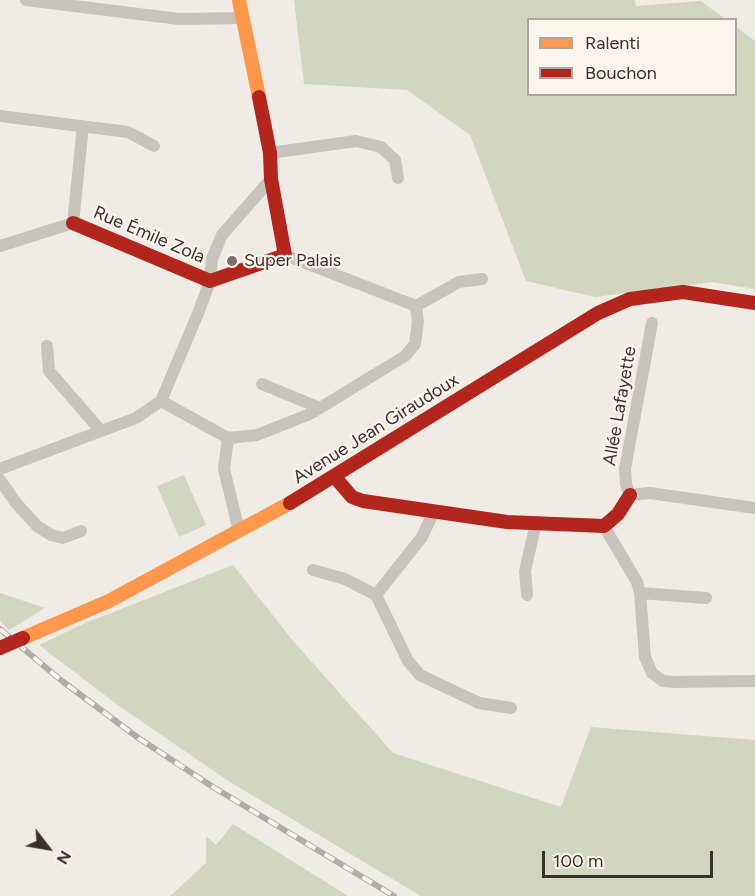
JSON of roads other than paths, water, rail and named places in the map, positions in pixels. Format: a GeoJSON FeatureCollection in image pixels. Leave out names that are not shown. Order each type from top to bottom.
{"type":"FeatureCollection","features":[{"type":"Feature","properties":{"kind":"street"},"geometry":{"type":"LineString","coordinates":[[26,0],[179,20],[242,18]]}},
{"type":"Feature","properties":{"kind":"street"},"geometry":{"type":"LineString","coordinates":[[238,0],[270,153],[271,179],[285,255],[416,306]]}},
{"type":"Feature","properties":{"kind":"street"},"geometry":{"type":"LineString","coordinates":[[0,117],[128,132],[154,146]]}},
{"type":"Feature","properties":{"kind":"street"},"geometry":{"type":"LineString","coordinates":[[0,246],[73,223],[83,126]]}},
{"type":"Feature","properties":{"kind":"street"},"geometry":{"type":"LineString","coordinates":[[270,153],[356,141],[381,147],[394,160],[398,178]]}},
{"type":"Feature","properties":{"kind":"street","name":"Rue Émile Zola"},"geometry":{"type":"LineString","coordinates":[[161,401],[199,311],[210,281],[212,259],[222,235],[271,179]]}},
{"type":"Feature","properties":{"kind":"street","name":"Rue Émile Zola"},"geometry":{"type":"LineString","coordinates":[[73,223],[210,281],[285,255]]}},
{"type":"Feature","properties":{"kind":"street"},"geometry":{"type":"LineString","coordinates":[[416,306],[459,282],[482,279]]}},
{"type":"Feature","properties":{"kind":"street","name":"Avenue Jean Giraudoux"},"geometry":{"type":"LineString","coordinates":[[0,648],[109,602],[240,531],[302,496],[598,314],[630,298],[683,292],[755,303]]}},
{"type":"Feature","properties":{"kind":"street"},"geometry":{"type":"LineString","coordinates":[[0,469],[136,418],[161,401],[228,438],[257,435],[310,414],[405,356],[415,344],[418,322],[416,306]]}},
{"type":"Feature","properties":{"kind":"street","name":"Allée Lafayette"},"geometry":{"type":"LineString","coordinates":[[630,495],[626,484],[625,469],[652,323]]}},
{"type":"Feature","properties":{"kind":"street"},"geometry":{"type":"LineString","coordinates":[[47,346],[49,371],[101,431]]}},
{"type":"Feature","properties":{"kind":"street"},"geometry":{"type":"LineString","coordinates":[[262,384],[320,408]]}},
{"type":"Feature","properties":{"kind":"street"},"geometry":{"type":"LineString","coordinates":[[228,438],[224,469],[240,531]]}},
{"type":"Feature","properties":{"kind":"street"},"geometry":{"type":"LineString","coordinates":[[334,476],[352,497],[363,501],[507,522],[604,526],[618,514],[630,495],[650,493],[755,508]]}},
{"type":"Feature","properties":{"kind":"street"},"geometry":{"type":"LineString","coordinates":[[0,480],[16,503],[37,526],[51,535],[63,538],[81,531]]}},
{"type":"Feature","properties":{"kind":"street"},"geometry":{"type":"LineString","coordinates":[[376,595],[422,537],[434,511]]}},
{"type":"Feature","properties":{"kind":"street"},"geometry":{"type":"LineString","coordinates":[[527,595],[525,571],[536,523]]}},
{"type":"Feature","properties":{"kind":"street"},"geometry":{"type":"LineString","coordinates":[[604,526],[637,582],[640,593],[645,657],[652,673],[663,681],[675,682],[755,681]]}},
{"type":"Feature","properties":{"kind":"street"},"geometry":{"type":"LineString","coordinates":[[313,570],[345,579],[376,595],[408,661],[420,675],[479,703],[511,708]]}},
{"type":"Feature","properties":{"kind":"street"},"geometry":{"type":"LineString","coordinates":[[640,593],[706,598]]}},
{"type":"Feature","properties":{"kind":"railway"},"geometry":{"type":"LineString","coordinates":[[0,629],[62,681],[137,737],[213,787],[394,896]]}},
{"type":"Feature","properties":{"kind":"place","name":"Super Palais"},"geometry":{"type":"Point","coordinates":[232,261]}}]}
